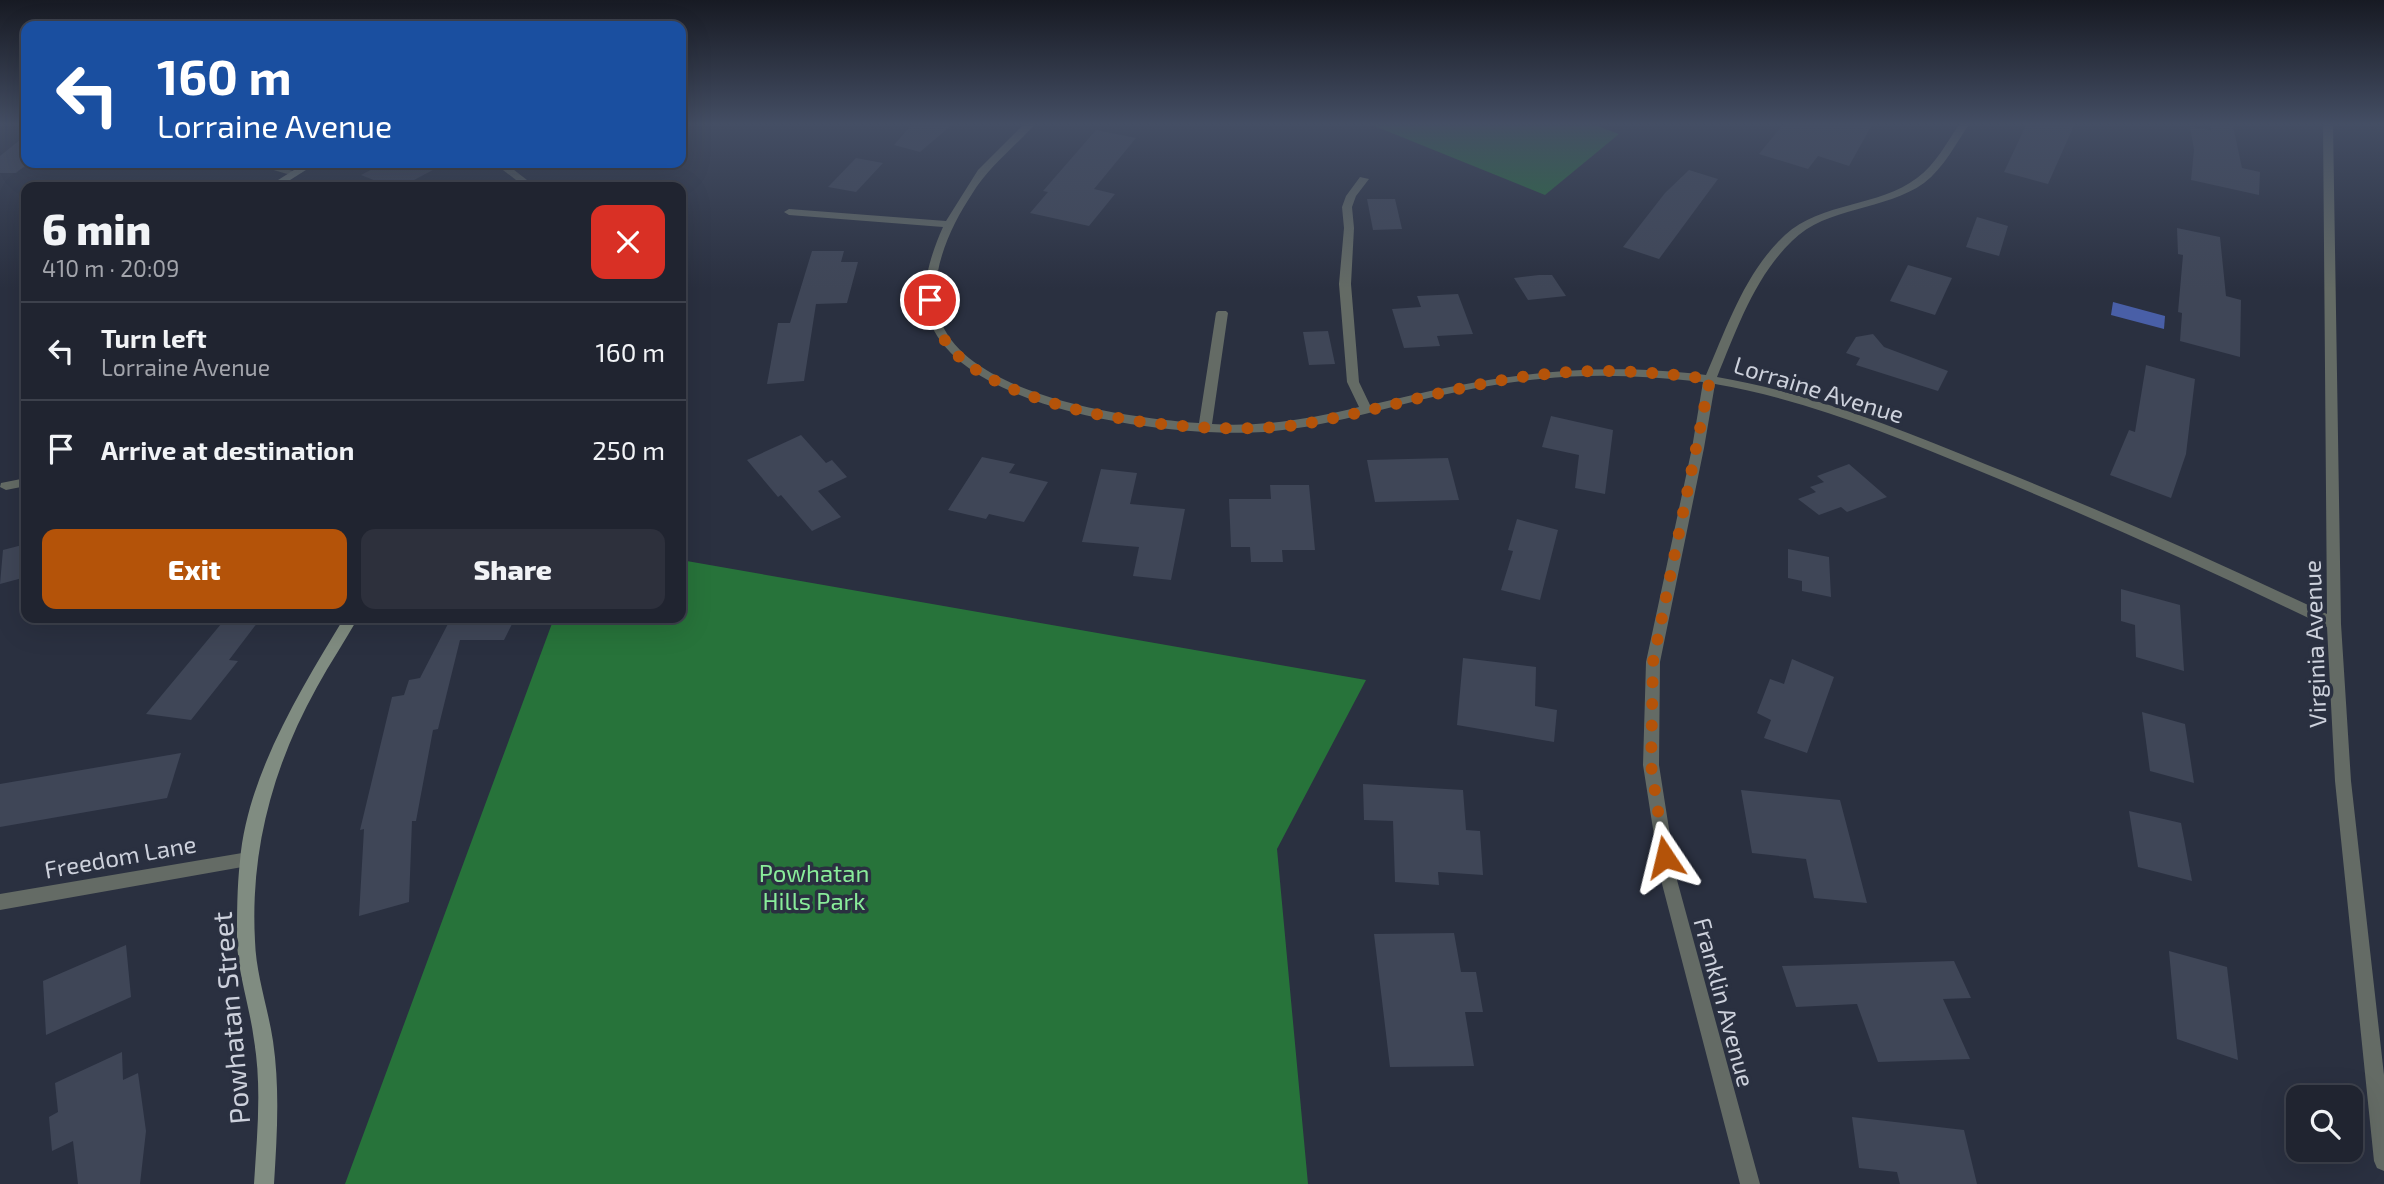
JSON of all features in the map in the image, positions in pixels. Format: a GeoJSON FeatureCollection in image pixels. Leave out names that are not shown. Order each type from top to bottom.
{"type":"FeatureCollection","features":[{"type":"Feature","properties":{"kind":"street","name":"Lorraine Avenue"},"geometry":{"type":"LineString","coordinates":[[978,178],[948,224],[935,262],[930,300],[935,322],[944,340],[972,367],[996,382],[1052,402],[1106,415],[1205,428],[1244,429],[1302,424],[1447,390],[1546,374],[1634,371],[1710,379],[1765,390],[1903,436],[2222,570],[2334,624]]}},
{"type":"Feature","properties":{"kind":"street","name":"Franklin Avenue"},"geometry":{"type":"LineString","coordinates":[[1750,1184],[1669,880],[1651,765],[1653,662],[1710,379],[1741,306],[1760,272],[1789,237],[1824,217],[1898,193],[1923,178]]}},
{"type":"Feature","properties":{"kind":"street","name":"Virginia Avenue"},"geometry":{"type":"LineString","coordinates":[[2329,178],[2334,624],[2343,781],[2384,1161]]}},
{"type":"Feature","properties":{"kind":"street"},"geometry":{"type":"LineString","coordinates":[[1364,179],[1351,196],[1347,207],[1345,285],[1353,382],[1366,410]]}},
{"type":"Feature","properties":{"kind":"street"},"geometry":{"type":"LineString","coordinates":[[789,212],[948,224]]}},
{"type":"Feature","properties":{"kind":"street"},"geometry":{"type":"LineString","coordinates":[[1205,428],[1222,313]]}},
{"type":"Feature","properties":{"kind":"street"},"geometry":{"type":"LineString","coordinates":[[6,486],[21,483]]}},
{"type":"Feature","properties":{"kind":"street","name":"Powhatan Street"},"geometry":{"type":"LineString","coordinates":[[264,1184],[269,1106],[264,1043],[246,943],[248,859],[260,803],[281,746],[310,687],[348,623]]}},
{"type":"Feature","properties":{"kind":"street","name":"Freedom Lane"},"geometry":{"type":"LineString","coordinates":[[0,902],[248,859]]}},
{"type":"Feature","properties":{"kind":"green space"},"geometry":{"type":"Polygon","coordinates":[[[1504,178],[1565,178],[1545,195],[1504,178]]]}},
{"type":"Feature","properties":{"kind":"green space","name":"Powhatan Hills Park"},"geometry":{"type":"Polygon","coordinates":[[[686,561],[1366,680],[1277,849],[1308,1184],[345,1184],[552,623],[686,623],[686,561]]]}},
{"type":"Feature","properties":{"kind":"water"},"geometry":{"type":"Polygon","coordinates":[[[2113,302],[2165,316],[2164,329],[2111,315],[2113,302]]]}},
{"type":"Feature","properties":{"kind":"building"},"geometry":{"type":"Polygon","coordinates":[[[369,178],[417,178],[410,182],[378,182],[369,178]]]}},
{"type":"Feature","properties":{"kind":"building"},"geometry":{"type":"Polygon","coordinates":[[[836,178],[869,178],[856,192],[828,187],[836,178]]]}},
{"type":"Feature","properties":{"kind":"building"},"geometry":{"type":"Polygon","coordinates":[[[1054,178],[1103,178],[1094,189],[1115,194],[1089,226],[1030,213],[1048,192],[1043,191],[1054,178]]]}},
{"type":"Feature","properties":{"kind":"building"},"geometry":{"type":"Polygon","coordinates":[[[1680,178],[1718,179],[1659,259],[1623,247],[1665,193],[1680,178]]]}},
{"type":"Feature","properties":{"kind":"building"},"geometry":{"type":"Polygon","coordinates":[[[2027,178],[2051,178],[2048,184],[2027,178]]]}},
{"type":"Feature","properties":{"kind":"building"},"geometry":{"type":"Polygon","coordinates":[[[2260,178],[2259,195],[2191,180],[2260,178]]]}},
{"type":"Feature","properties":{"kind":"building"},"geometry":{"type":"Polygon","coordinates":[[[1367,199],[1395,199],[1402,229],[1373,230],[1367,199]]]}},
{"type":"Feature","properties":{"kind":"building"},"geometry":{"type":"Polygon","coordinates":[[[1977,217],[2008,226],[1999,256],[1966,247],[1977,217]]]}},
{"type":"Feature","properties":{"kind":"building"},"geometry":{"type":"Polygon","coordinates":[[[2177,228],[2220,237],[2226,296],[2241,300],[2240,357],[2180,341],[2182,313],[2178,312],[2183,255],[2178,254],[2177,228]]]}},
{"type":"Feature","properties":{"kind":"building"},"geometry":{"type":"Polygon","coordinates":[[[812,251],[844,251],[841,262],[858,262],[847,303],[816,304],[804,381],[767,384],[778,323],[790,323],[812,251]]]}},
{"type":"Feature","properties":{"kind":"building"},"geometry":{"type":"Polygon","coordinates":[[[1908,265],[1952,278],[1935,315],[1890,301],[1908,265]]]}},
{"type":"Feature","properties":{"kind":"building"},"geometry":{"type":"Polygon","coordinates":[[[1552,275],[1566,296],[1528,300],[1514,278],[1552,275]]]}},
{"type":"Feature","properties":{"kind":"building"},"geometry":{"type":"Polygon","coordinates":[[[1458,294],[1473,334],[1437,336],[1440,346],[1404,348],[1392,309],[1421,307],[1417,296],[1458,294]]]}},
{"type":"Feature","properties":{"kind":"building"},"geometry":{"type":"Polygon","coordinates":[[[1328,331],[1335,364],[1309,365],[1303,332],[1328,331]]]}},
{"type":"Feature","properties":{"kind":"building"},"geometry":{"type":"Polygon","coordinates":[[[1873,334],[1884,347],[1948,371],[1938,391],[1856,365],[1860,358],[1846,353],[1856,337],[1873,334]]]}},
{"type":"Feature","properties":{"kind":"building"},"geometry":{"type":"Polygon","coordinates":[[[2146,365],[2195,379],[2186,454],[2171,498],[2110,475],[2129,430],[2135,432],[2146,365]]]}},
{"type":"Feature","properties":{"kind":"building"},"geometry":{"type":"Polygon","coordinates":[[[1551,416],[1613,430],[1605,494],[1575,488],[1579,455],[1542,447],[1551,416]]]}},
{"type":"Feature","properties":{"kind":"building"},"geometry":{"type":"Polygon","coordinates":[[[801,435],[826,463],[832,460],[847,477],[818,491],[841,517],[812,531],[781,495],[778,497],[747,460],[801,435]]]}},
{"type":"Feature","properties":{"kind":"building"},"geometry":{"type":"Polygon","coordinates":[[[982,457],[1015,464],[1009,473],[1048,482],[1024,522],[989,514],[986,519],[948,510],[982,457]]]}},
{"type":"Feature","properties":{"kind":"building"},"geometry":{"type":"Polygon","coordinates":[[[1448,458],[1459,500],[1375,502],[1367,460],[1448,458]]]}},
{"type":"Feature","properties":{"kind":"building"},"geometry":{"type":"Polygon","coordinates":[[[1849,464],[1887,497],[1847,512],[1841,507],[1819,515],[1798,499],[1816,492],[1810,487],[1824,482],[1817,476],[1849,464]]]}},
{"type":"Feature","properties":{"kind":"building"},"geometry":{"type":"Polygon","coordinates":[[[1101,469],[1137,473],[1130,504],[1185,509],[1171,580],[1133,576],[1139,547],[1082,542],[1101,469]]]}},
{"type":"Feature","properties":{"kind":"building"},"geometry":{"type":"Polygon","coordinates":[[[1270,485],[1309,485],[1315,550],[1282,550],[1283,562],[1251,562],[1250,547],[1231,547],[1229,499],[1271,499],[1270,485]]]}},
{"type":"Feature","properties":{"kind":"building"},"geometry":{"type":"Polygon","coordinates":[[[1517,519],[1558,530],[1540,600],[1501,590],[1513,551],[1508,550],[1517,519]]]}},
{"type":"Feature","properties":{"kind":"building"},"geometry":{"type":"Polygon","coordinates":[[[21,545],[21,578],[0,584],[3,550],[21,545]]]}},
{"type":"Feature","properties":{"kind":"building"},"geometry":{"type":"Polygon","coordinates":[[[1788,549],[1829,557],[1831,597],[1802,591],[1802,581],[1788,578],[1788,549]]]}},
{"type":"Feature","properties":{"kind":"building"},"geometry":{"type":"Polygon","coordinates":[[[2121,589],[2180,605],[2184,671],[2136,657],[2135,625],[2121,621],[2121,589]]]}},
{"type":"Feature","properties":{"kind":"building"},"geometry":{"type":"Polygon","coordinates":[[[222,623],[257,623],[229,660],[238,661],[191,720],[146,714],[222,623]]]}},
{"type":"Feature","properties":{"kind":"building"},"geometry":{"type":"Polygon","coordinates":[[[448,623],[512,623],[504,640],[460,640],[438,729],[433,730],[416,821],[412,821],[409,902],[359,916],[364,829],[360,830],[392,697],[404,695],[409,680],[420,678],[448,623]]]}},
{"type":"Feature","properties":{"kind":"building"},"geometry":{"type":"Polygon","coordinates":[[[1463,658],[1536,667],[1535,706],[1557,710],[1554,742],[1457,725],[1463,658]]]}},
{"type":"Feature","properties":{"kind":"building"},"geometry":{"type":"Polygon","coordinates":[[[1792,659],[1834,677],[1807,753],[1764,738],[1771,720],[1757,713],[1770,679],[1784,684],[1792,659]]]}},
{"type":"Feature","properties":{"kind":"building"},"geometry":{"type":"Polygon","coordinates":[[[2142,712],[2185,724],[2194,783],[2150,771],[2142,712]]]}},
{"type":"Feature","properties":{"kind":"building"},"geometry":{"type":"Polygon","coordinates":[[[181,753],[167,798],[0,827],[0,784],[181,753]]]}},
{"type":"Feature","properties":{"kind":"building"},"geometry":{"type":"Polygon","coordinates":[[[1363,784],[1463,790],[1466,830],[1480,831],[1483,875],[1438,872],[1439,885],[1395,882],[1393,821],[1364,820],[1363,784]]]}},
{"type":"Feature","properties":{"kind":"building"},"geometry":{"type":"Polygon","coordinates":[[[1741,790],[1840,800],[1867,903],[1814,898],[1806,859],[1752,853],[1741,790]]]}},
{"type":"Feature","properties":{"kind":"building"},"geometry":{"type":"Polygon","coordinates":[[[2129,811],[2181,823],[2192,881],[2138,867],[2129,811]]]}},
{"type":"Feature","properties":{"kind":"building"},"geometry":{"type":"Polygon","coordinates":[[[1454,933],[1461,972],[1476,972],[1483,1012],[1465,1012],[1474,1066],[1390,1067],[1374,934],[1454,933]]]}},
{"type":"Feature","properties":{"kind":"building"},"geometry":{"type":"Polygon","coordinates":[[[126,945],[131,997],[46,1035],[43,981],[126,945]]]}},
{"type":"Feature","properties":{"kind":"building"},"geometry":{"type":"Polygon","coordinates":[[[2169,951],[2227,967],[2238,1060],[2177,1039],[2169,951]]]}},
{"type":"Feature","properties":{"kind":"building"},"geometry":{"type":"Polygon","coordinates":[[[1954,961],[1971,998],[1943,999],[1970,1059],[1878,1062],[1857,1004],[1796,1007],[1782,966],[1954,961]]]}},
{"type":"Feature","properties":{"kind":"building"},"geometry":{"type":"Polygon","coordinates":[[[122,1052],[123,1080],[138,1073],[146,1131],[140,1184],[78,1184],[73,1141],[52,1151],[49,1117],[58,1112],[55,1083],[122,1052]]]}},
{"type":"Feature","properties":{"kind":"building"},"geometry":{"type":"Polygon","coordinates":[[[1852,1117],[1964,1130],[1977,1184],[1900,1184],[1897,1172],[1859,1168],[1852,1117]]]}},
{"type":"Feature","properties":{"kind":"route"},"geometry":{"type":"LineString","coordinates":[[930,300],[935,322],[944,340],[972,367],[996,382],[1052,402],[1095,413],[1205,428],[1244,429],[1302,424],[1447,390],[1546,374],[1634,371],[1710,379],[1653,662],[1651,765],[1665,857]]}}]}
